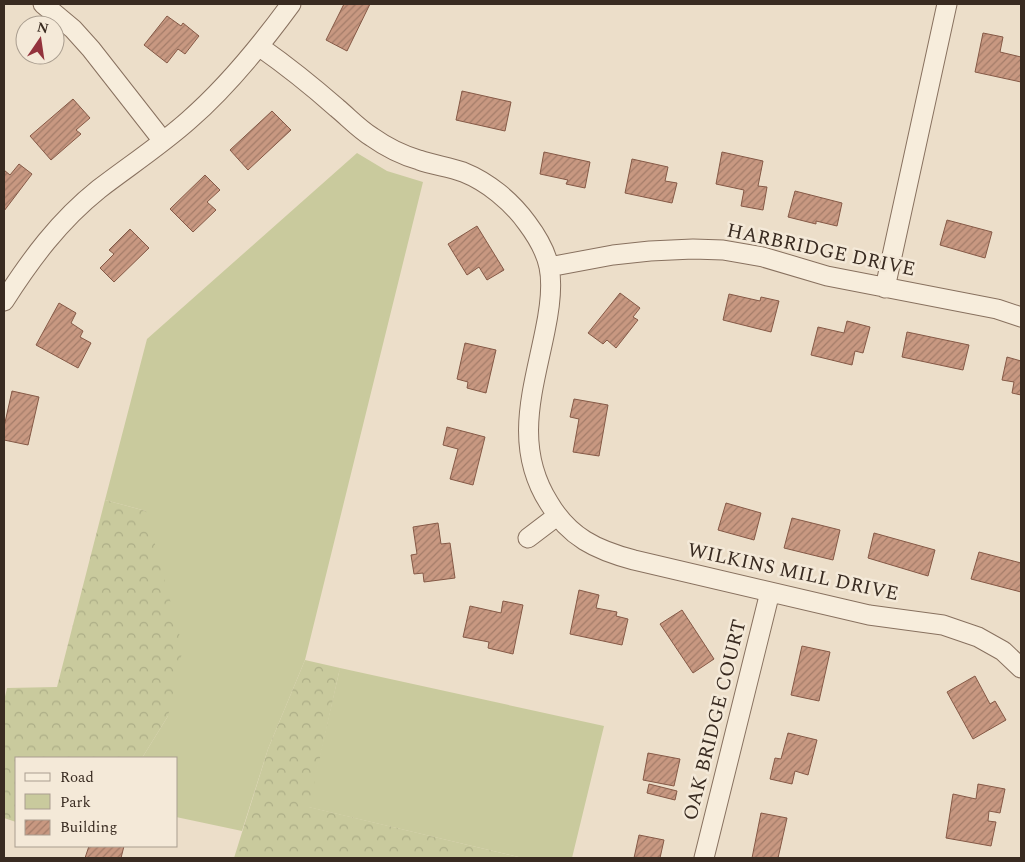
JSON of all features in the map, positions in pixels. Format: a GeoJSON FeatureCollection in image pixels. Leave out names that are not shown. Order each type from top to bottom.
{"type":"FeatureCollection","features":[{"type":"Feature","properties":{"kind":"street"},"geometry":{"type":"LineString","coordinates":[[43,4],[73,29],[91,49],[163,141]]}},
{"type":"Feature","properties":{"kind":"street"},"geometry":{"type":"LineString","coordinates":[[4,301],[29,262],[55,231],[98,190],[190,120],[260,47],[291,4]]}},
{"type":"Feature","properties":{"kind":"street"},"geometry":{"type":"LineString","coordinates":[[885,288],[947,4]]}},
{"type":"Feature","properties":{"kind":"street","name":"WILKINS MILL DRIVE"},"geometry":{"type":"LineString","coordinates":[[260,47],[289,67],[371,137],[400,153],[462,172],[486,184],[507,199],[527,223],[542,248],[549,267],[549,305],[528,412],[528,440],[533,467],[542,492],[556,516],[565,526],[591,545],[611,554],[869,615],[943,625],[978,637],[1003,650],[1021,668]]}},
{"type":"Feature","properties":{"kind":"street","name":"HARBRIDGE DRIVE"},"geometry":{"type":"LineString","coordinates":[[549,267],[613,255],[650,251],[716,250],[763,258],[827,276],[998,309],[1021,317]]}},
{"type":"Feature","properties":{"kind":"street"},"geometry":{"type":"LineString","coordinates":[[528,538],[556,516]]}},
{"type":"Feature","properties":{"kind":"street","name":"OAK BRIDGE COURT"},"geometry":{"type":"LineString","coordinates":[[704,858],[770,592]]}},
{"type":"Feature","properties":{"kind":"green space"},"geometry":{"type":"Polygon","coordinates":[[[357,153],[387,171],[423,182],[305,660],[268,749],[242,831],[178,817],[178,757],[143,757],[168,716],[146,511],[105,500],[147,339],[357,153]]]}},
{"type":"Feature","properties":{"kind":"green space"},"geometry":{"type":"Polygon","coordinates":[[[105,500],[146,511],[183,648],[168,716],[143,757],[15,757],[15,822],[4,818],[4,701],[7,688],[57,687],[105,500]]]}},
{"type":"Feature","properties":{"kind":"green space"},"geometry":{"type":"Polygon","coordinates":[[[305,660],[340,668],[309,807],[523,858],[234,858],[268,749],[305,660]]]}},
{"type":"Feature","properties":{"kind":"green space"},"geometry":{"type":"Polygon","coordinates":[[[340,668],[604,726],[572,858],[523,858],[308,807],[340,668]]]}},
{"type":"Feature","properties":{"kind":"building"},"geometry":{"type":"Polygon","coordinates":[[[344,4],[370,4],[347,51],[326,40],[344,4]]]}},
{"type":"Feature","properties":{"kind":"building"},"geometry":{"type":"Polygon","coordinates":[[[167,16],[181,26],[183,23],[199,36],[185,54],[178,49],[167,63],[144,45],[167,16]]]}},
{"type":"Feature","properties":{"kind":"building"},"geometry":{"type":"Polygon","coordinates":[[[983,33],[1003,37],[1000,52],[1021,57],[1021,82],[975,72],[983,33]]]}},
{"type":"Feature","properties":{"kind":"building"},"geometry":{"type":"Polygon","coordinates":[[[462,91],[511,102],[505,131],[456,120],[462,91]]]}},
{"type":"Feature","properties":{"kind":"building"},"geometry":{"type":"Polygon","coordinates":[[[73,99],[90,118],[76,130],[81,134],[51,160],[30,136],[73,99]]]}},
{"type":"Feature","properties":{"kind":"building"},"geometry":{"type":"Polygon","coordinates":[[[272,111],[291,130],[248,170],[230,150],[272,111]]]}},
{"type":"Feature","properties":{"kind":"building"},"geometry":{"type":"Polygon","coordinates":[[[544,152],[590,162],[585,188],[566,184],[568,180],[540,174],[544,152]]]}},
{"type":"Feature","properties":{"kind":"building"},"geometry":{"type":"Polygon","coordinates":[[[722,152],[763,161],[758,186],[767,187],[763,210],[741,206],[744,190],[716,184],[722,152]]]}},
{"type":"Feature","properties":{"kind":"building"},"geometry":{"type":"Polygon","coordinates":[[[632,159],[668,167],[665,181],[677,183],[672,203],[625,193],[632,159]]]}},
{"type":"Feature","properties":{"kind":"building"},"geometry":{"type":"Polygon","coordinates":[[[19,164],[32,174],[4,211],[4,170],[10,175],[19,164]]]}},
{"type":"Feature","properties":{"kind":"building"},"geometry":{"type":"Polygon","coordinates":[[[205,175],[220,190],[207,202],[216,210],[193,232],[170,209],[205,175]]]}},
{"type":"Feature","properties":{"kind":"building"},"geometry":{"type":"Polygon","coordinates":[[[795,191],[842,203],[837,226],[816,221],[816,224],[788,217],[795,191]]]}},
{"type":"Feature","properties":{"kind":"building"},"geometry":{"type":"Polygon","coordinates":[[[947,220],[992,232],[985,258],[940,245],[947,220]]]}},
{"type":"Feature","properties":{"kind":"building"},"geometry":{"type":"Polygon","coordinates":[[[477,226],[504,270],[487,280],[479,267],[467,275],[448,244],[477,226]]]}},
{"type":"Feature","properties":{"kind":"building"},"geometry":{"type":"Polygon","coordinates":[[[130,229],[149,248],[114,282],[100,268],[114,254],[109,250],[130,229]]]}},
{"type":"Feature","properties":{"kind":"building"},"geometry":{"type":"Polygon","coordinates":[[[620,293],[640,308],[633,317],[638,320],[616,348],[607,340],[603,344],[588,333],[620,293]]]}},
{"type":"Feature","properties":{"kind":"building"},"geometry":{"type":"Polygon","coordinates":[[[729,294],[760,301],[761,297],[779,301],[771,332],[723,320],[729,294]]]}},
{"type":"Feature","properties":{"kind":"building"},"geometry":{"type":"Polygon","coordinates":[[[59,303],[76,313],[71,323],[83,331],[80,337],[91,343],[78,368],[36,345],[59,303]]]}},
{"type":"Feature","properties":{"kind":"building"},"geometry":{"type":"Polygon","coordinates":[[[847,321],[870,327],[863,353],[855,351],[852,365],[811,355],[818,327],[844,333],[847,321]]]}},
{"type":"Feature","properties":{"kind":"building"},"geometry":{"type":"Polygon","coordinates":[[[907,332],[969,345],[963,370],[902,357],[907,332]]]}},
{"type":"Feature","properties":{"kind":"building"},"geometry":{"type":"Polygon","coordinates":[[[465,343],[496,350],[486,393],[467,388],[468,382],[457,379],[465,343]]]}},
{"type":"Feature","properties":{"kind":"building"},"geometry":{"type":"Polygon","coordinates":[[[1007,357],[1021,361],[1021,395],[1012,393],[1014,382],[1002,380],[1007,357]]]}},
{"type":"Feature","properties":{"kind":"building"},"geometry":{"type":"Polygon","coordinates":[[[12,391],[39,397],[28,445],[4,440],[4,427],[12,391]]]}},
{"type":"Feature","properties":{"kind":"building"},"geometry":{"type":"Polygon","coordinates":[[[574,399],[608,405],[599,456],[573,452],[579,419],[570,417],[574,399]]]}},
{"type":"Feature","properties":{"kind":"building"},"geometry":{"type":"Polygon","coordinates":[[[447,427],[485,437],[473,485],[450,479],[458,449],[443,445],[447,427]]]}},
{"type":"Feature","properties":{"kind":"building"},"geometry":{"type":"Polygon","coordinates":[[[726,503],[761,513],[754,540],[718,530],[726,503]]]}},
{"type":"Feature","properties":{"kind":"building"},"geometry":{"type":"Polygon","coordinates":[[[792,518],[840,530],[833,560],[784,548],[792,518]]]}},
{"type":"Feature","properties":{"kind":"building"},"geometry":{"type":"Polygon","coordinates":[[[438,523],[441,544],[450,543],[455,578],[424,582],[423,573],[414,574],[411,555],[417,554],[413,527],[438,523]]]}},
{"type":"Feature","properties":{"kind":"building"},"geometry":{"type":"Polygon","coordinates":[[[874,533],[935,550],[928,576],[868,558],[874,533]]]}},
{"type":"Feature","properties":{"kind":"building"},"geometry":{"type":"Polygon","coordinates":[[[979,552],[1021,563],[1021,592],[971,579],[979,552]]]}},
{"type":"Feature","properties":{"kind":"building"},"geometry":{"type":"Polygon","coordinates":[[[579,590],[599,595],[596,608],[617,612],[616,616],[628,619],[622,645],[570,634],[579,590]]]}},
{"type":"Feature","properties":{"kind":"building"},"geometry":{"type":"Polygon","coordinates":[[[503,601],[523,605],[513,654],[488,648],[489,642],[463,637],[470,606],[501,613],[503,601]]]}},
{"type":"Feature","properties":{"kind":"building"},"geometry":{"type":"Polygon","coordinates":[[[682,610],[714,659],[693,673],[660,624],[682,610]]]}},
{"type":"Feature","properties":{"kind":"building"},"geometry":{"type":"Polygon","coordinates":[[[802,646],[830,652],[819,701],[791,695],[802,646]]]}},
{"type":"Feature","properties":{"kind":"building"},"geometry":{"type":"Polygon","coordinates":[[[975,676],[990,704],[995,701],[1006,720],[973,739],[947,692],[975,676]]]}},
{"type":"Feature","properties":{"kind":"building"},"geometry":{"type":"Polygon","coordinates":[[[788,733],[817,740],[808,775],[795,771],[792,784],[770,779],[775,758],[781,759],[788,733]]]}},
{"type":"Feature","properties":{"kind":"building"},"geometry":{"type":"Polygon","coordinates":[[[648,753],[680,759],[674,786],[643,780],[648,753]]]}},
{"type":"Feature","properties":{"kind":"building"},"geometry":{"type":"Polygon","coordinates":[[[649,784],[677,791],[675,800],[647,793],[649,784]]]}},
{"type":"Feature","properties":{"kind":"building"},"geometry":{"type":"Polygon","coordinates":[[[978,784],[1005,789],[1000,813],[989,811],[988,821],[996,822],[991,846],[946,838],[953,794],[976,799],[978,784]]]}},
{"type":"Feature","properties":{"kind":"building"},"geometry":{"type":"Polygon","coordinates":[[[761,813],[787,818],[778,858],[752,858],[761,813]]]}},
{"type":"Feature","properties":{"kind":"building"},"geometry":{"type":"Polygon","coordinates":[[[639,835],[664,840],[660,858],[634,858],[639,835]]]}},
{"type":"Feature","properties":{"kind":"building"},"geometry":{"type":"Polygon","coordinates":[[[89,847],[124,847],[121,858],[85,858],[89,847]]]}}]}
